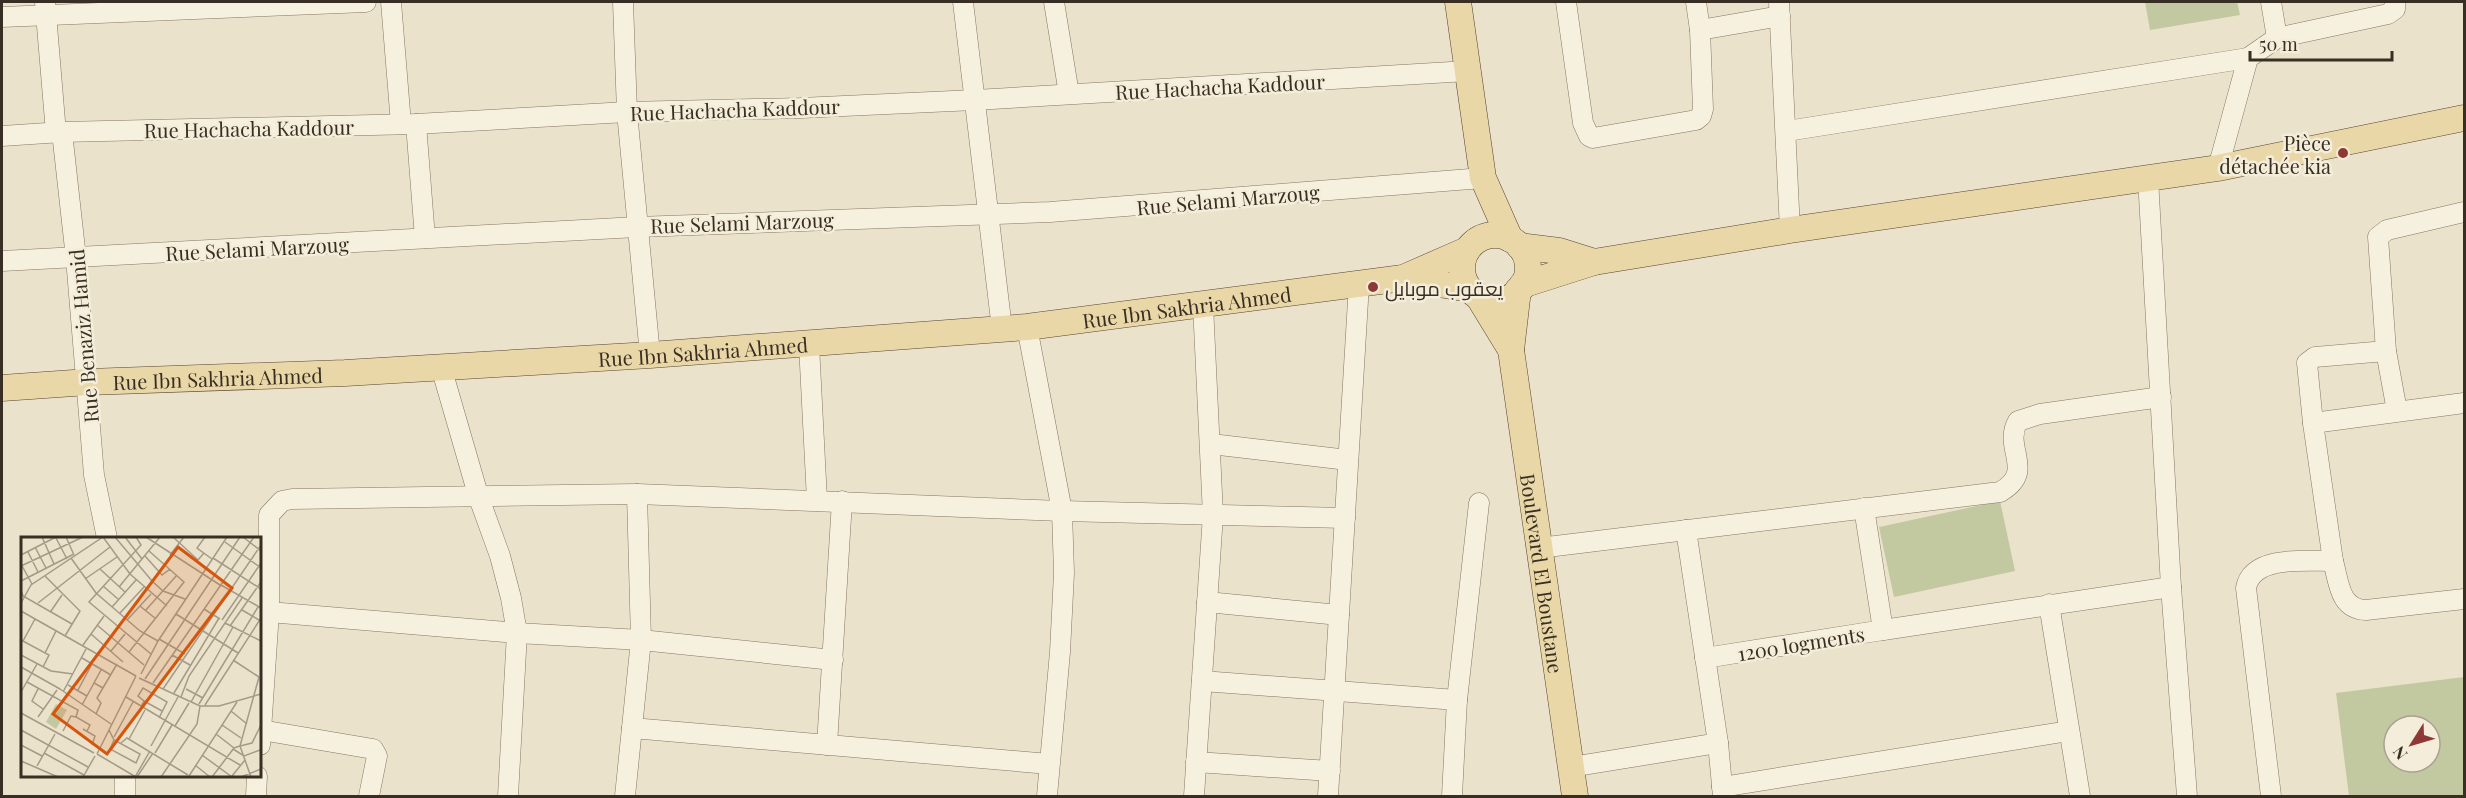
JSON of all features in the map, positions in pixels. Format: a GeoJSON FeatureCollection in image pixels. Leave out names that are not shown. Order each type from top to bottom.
{"type":"FeatureCollection","features":[{"type":"Feature","properties":{"kind":"main road"},"geometry":{"type":"LineString","coordinates":[[1458,2],[1484,181],[1514,242],[1525,256],[1528,267],[1520,288],[1511,350]]}},
{"type":"Feature","properties":{"kind":"main road"},"geometry":{"type":"LineString","coordinates":[[1403,278],[1474,292],[1489,300],[1504,299],[1520,288],[1594,262],[1790,230],[2218,168],[2464,118]]}},
{"type":"Feature","properties":{"kind":"main road"},"geometry":{"type":"LineString","coordinates":[[1484,181],[1471,246],[1462,267],[1464,279],[1511,350]]}},
{"type":"Feature","properties":{"kind":"main road"},"geometry":{"type":"LineString","coordinates":[[1403,278],[1471,246],[1485,236],[1496,235],[1514,242],[1558,251],[1594,262]]}},
{"type":"Feature","properties":{"kind":"main road","name":"Rue Ibn Sakhria Ahmed"},"geometry":{"type":"LineString","coordinates":[[2,388],[88,382],[441,367],[809,345],[1014,328],[1403,278]]}},
{"type":"Feature","properties":{"kind":"main road","name":"Boulevard El Boustane"},"geometry":{"type":"LineString","coordinates":[[1511,350],[1575,796]]}},
{"type":"Feature","properties":{"kind":"street"},"geometry":{"type":"LineString","coordinates":[[2,17],[45,9],[366,2]]}},
{"type":"Feature","properties":{"kind":"street"},"geometry":{"type":"LineString","coordinates":[[391,2],[425,238]]}},
{"type":"Feature","properties":{"kind":"street"},"geometry":{"type":"LineString","coordinates":[[623,2],[627,112],[650,355]]}},
{"type":"Feature","properties":{"kind":"street"},"geometry":{"type":"LineString","coordinates":[[963,2],[989,213],[1014,328],[1062,511],[1064,573],[1047,796]]}},
{"type":"Feature","properties":{"kind":"street"},"geometry":{"type":"LineString","coordinates":[[1053,2],[1069,94]]}},
{"type":"Feature","properties":{"kind":"street"},"geometry":{"type":"LineString","coordinates":[[1566,2],[1583,123],[1589,136],[1593,138],[1692,122],[1701,116],[1703,109],[1700,30],[1696,2]]}},
{"type":"Feature","properties":{"kind":"street"},"geometry":{"type":"LineString","coordinates":[[2271,2],[2277,38]]}},
{"type":"Feature","properties":{"kind":"street"},"geometry":{"type":"LineString","coordinates":[[1787,131],[2248,58],[2277,38],[2388,14],[2394,9],[2395,2]]}},
{"type":"Feature","properties":{"kind":"street","name":"Rue Benaziz Hamid"},"geometry":{"type":"LineString","coordinates":[[45,9],[76,258],[94,475],[106,537]]}},
{"type":"Feature","properties":{"kind":"street"},"geometry":{"type":"LineString","coordinates":[[1700,30],[1780,9],[1790,230]]}},
{"type":"Feature","properties":{"kind":"street"},"geometry":{"type":"LineString","coordinates":[[2218,168],[2248,58]]}},
{"type":"Feature","properties":{"kind":"street","name":"Rue Hachacha Kaddour"},"geometry":{"type":"LineString","coordinates":[[2,136],[408,124],[627,112],[800,108],[1468,71]]}},
{"type":"Feature","properties":{"kind":"street"},"geometry":{"type":"LineString","coordinates":[[2148,178],[2171,587],[2187,796]]}},
{"type":"Feature","properties":{"kind":"street","name":"Rue Selami Marzoug"},"geometry":{"type":"LineString","coordinates":[[2,261],[637,226],[1114,208],[1484,181]]}},
{"type":"Feature","properties":{"kind":"street"},"geometry":{"type":"LineString","coordinates":[[2397,411],[2386,351],[2379,234],[2387,230],[2464,212]]}},
{"type":"Feature","properties":{"kind":"street"},"geometry":{"type":"LineString","coordinates":[[1328,796],[1359,284]]}},
{"type":"Feature","properties":{"kind":"street"},"geometry":{"type":"LineString","coordinates":[[1194,796],[1213,515],[1203,305]]}},
{"type":"Feature","properties":{"kind":"street"},"geometry":{"type":"LineString","coordinates":[[809,345],[817,500]]}},
{"type":"Feature","properties":{"kind":"street"},"geometry":{"type":"LineString","coordinates":[[2386,351],[2310,360],[2307,369],[2332,561],[2345,602],[2354,608],[2366,610],[2464,600]]}},
{"type":"Feature","properties":{"kind":"street"},"geometry":{"type":"LineString","coordinates":[[441,367],[479,498],[502,567],[517,633],[508,796]]}},
{"type":"Feature","properties":{"kind":"street"},"geometry":{"type":"LineString","coordinates":[[1539,548],[2000,492],[2016,481],[2019,470],[2013,433],[2018,422],[2040,414],[2160,397]]}},
{"type":"Feature","properties":{"kind":"street"},"geometry":{"type":"LineString","coordinates":[[2313,423],[2464,403]]}},
{"type":"Feature","properties":{"kind":"street"},"geometry":{"type":"LineString","coordinates":[[1211,444],[1348,460]]}},
{"type":"Feature","properties":{"kind":"street"},"geometry":{"type":"LineString","coordinates":[[261,723],[269,612],[269,515],[282,501],[292,499],[637,494],[1062,511],[1345,518]]}},
{"type":"Feature","properties":{"kind":"street"},"geometry":{"type":"LineString","coordinates":[[625,796],[641,640],[637,494]]}},
{"type":"Feature","properties":{"kind":"street"},"geometry":{"type":"LineString","coordinates":[[827,745],[842,501]]}},
{"type":"Feature","properties":{"kind":"street"},"geometry":{"type":"LineString","coordinates":[[1452,796],[1457,700],[1479,503]]}},
{"type":"Feature","properties":{"kind":"street","name":"1200 logments"},"geometry":{"type":"LineString","coordinates":[[1705,658],[1883,630],[1864,508]]}},
{"type":"Feature","properties":{"kind":"street"},"geometry":{"type":"LineString","coordinates":[[1686,530],[1718,743],[1722,792],[2069,731]]}},
{"type":"Feature","properties":{"kind":"street"},"geometry":{"type":"LineString","coordinates":[[2271,796],[2246,588],[2248,579],[2255,571],[2266,565],[2332,561]]}},
{"type":"Feature","properties":{"kind":"street"},"geometry":{"type":"LineString","coordinates":[[1883,630],[2171,587]]}},
{"type":"Feature","properties":{"kind":"street"},"geometry":{"type":"LineString","coordinates":[[1207,602],[1339,615]]}},
{"type":"Feature","properties":{"kind":"street"},"geometry":{"type":"LineString","coordinates":[[2049,604],[2080,796]]}},
{"type":"Feature","properties":{"kind":"street"},"geometry":{"type":"LineString","coordinates":[[269,612],[517,633],[641,640],[832,660]]}},
{"type":"Feature","properties":{"kind":"street"},"geometry":{"type":"LineString","coordinates":[[1202,681],[1457,700]]}},
{"type":"Feature","properties":{"kind":"street"},"geometry":{"type":"LineString","coordinates":[[632,728],[1049,764]]}},
{"type":"Feature","properties":{"kind":"street"},"geometry":{"type":"LineString","coordinates":[[261,737],[373,748],[377,756],[369,796]]}},
{"type":"Feature","properties":{"kind":"street"},"geometry":{"type":"LineString","coordinates":[[1571,767],[1718,743]]}},
{"type":"Feature","properties":{"kind":"street"},"geometry":{"type":"LineString","coordinates":[[1196,762],[1329,771]]}},
{"type":"Feature","properties":{"kind":"street"},"geometry":{"type":"LineString","coordinates":[[125,777],[125,796]]}},
{"type":"Feature","properties":{"kind":"street"},"geometry":{"type":"LineString","coordinates":[[256,796],[257,777]]}},
{"type":"Feature","properties":{"kind":"green space"},"geometry":{"type":"Polygon","coordinates":[[[2145,2],[2237,2],[2240,15],[2150,30],[2145,2]]]}},
{"type":"Feature","properties":{"kind":"green space"},"geometry":{"type":"Polygon","coordinates":[[[2000,501],[2015,571],[1894,597],[1879,527],[2000,501]]]}},
{"type":"Feature","properties":{"kind":"green space"},"geometry":{"type":"Polygon","coordinates":[[[2464,677],[2464,796],[2349,796],[2336,693],[2464,677]]]}},
{"type":"Feature","properties":{"kind":"place","name":"Pièce détachée kia"},"geometry":{"type":"Point","coordinates":[2343,153]}},
{"type":"Feature","properties":{"kind":"place","name":"يعقوب موبايل"},"geometry":{"type":"Point","coordinates":[1373,287]}}]}
